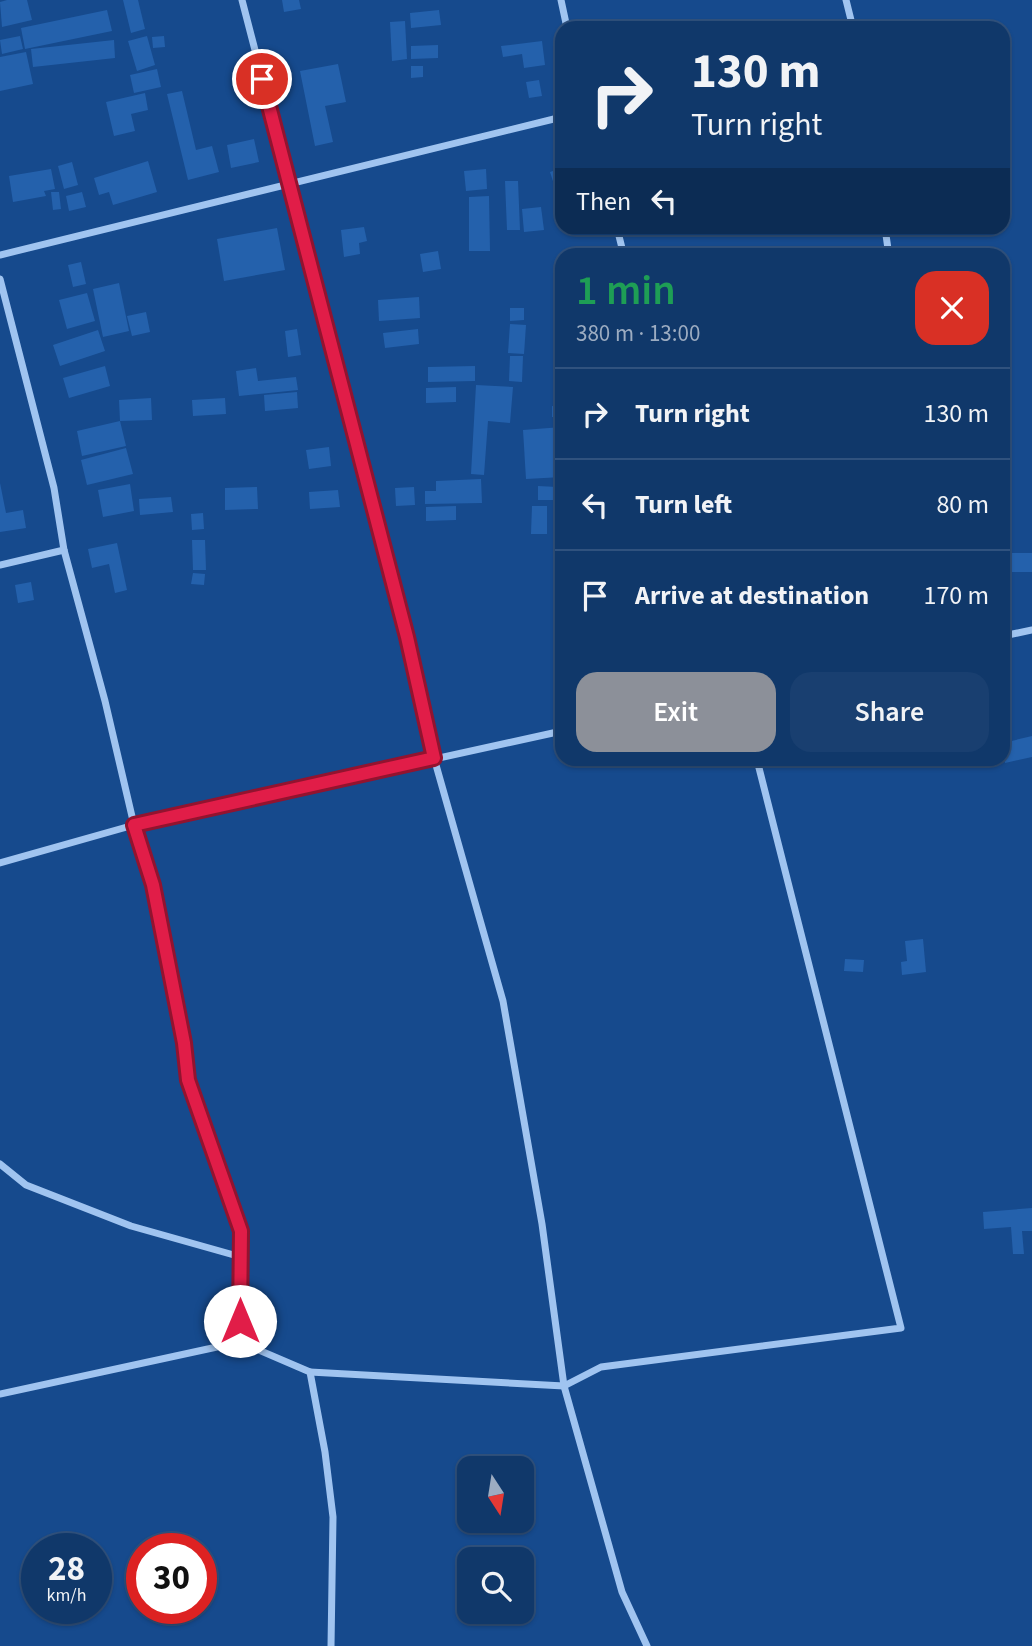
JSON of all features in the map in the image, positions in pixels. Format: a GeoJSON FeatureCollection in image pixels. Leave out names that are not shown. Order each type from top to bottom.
{"type":"FeatureCollection","features":[{"type":"Feature","properties":{"kind":"street"},"geometry":{"type":"LineString","coordinates":[[242,0],[407,637],[434,758],[503,1001],[542,1224],[564,1386],[622,1592],[647,1646]]}},
{"type":"Feature","properties":{"kind":"street"},"geometry":{"type":"LineString","coordinates":[[561,0],[566,21]]}},
{"type":"Feature","properties":{"kind":"street"},"geometry":{"type":"LineString","coordinates":[[846,0],[851,21]]}},
{"type":"Feature","properties":{"kind":"street"},"geometry":{"type":"LineString","coordinates":[[0,255],[555,119]]}},
{"type":"Feature","properties":{"kind":"street"},"geometry":{"type":"LineString","coordinates":[[0,279],[54,488],[64,550],[105,701],[134,825],[153,885],[184,1043],[188,1080],[241,1231],[240,1342]]}},
{"type":"Feature","properties":{"kind":"street"},"geometry":{"type":"LineString","coordinates":[[0,565],[64,550]]}},
{"type":"Feature","properties":{"kind":"street"},"geometry":{"type":"LineString","coordinates":[[1010,635],[1032,630]]}},
{"type":"Feature","properties":{"kind":"street"},"geometry":{"type":"LineString","coordinates":[[0,863],[134,825],[555,732]]}},
{"type":"Feature","properties":{"kind":"street"},"geometry":{"type":"LineString","coordinates":[[0,1394],[240,1342],[310,1372],[564,1386],[601,1367],[901,1328],[759,766]]}},
{"type":"Feature","properties":{"kind":"street"},"geometry":{"type":"LineString","coordinates":[[0,1164],[26,1185],[131,1226],[241,1256]]}},
{"type":"Feature","properties":{"kind":"street"},"geometry":{"type":"LineString","coordinates":[[310,1372],[325,1452],[333,1517],[331,1646]]}},
{"type":"Feature","properties":{"kind":"building"},"geometry":{"type":"Polygon","coordinates":[[[27,0],[32,20],[2,27],[0,2],[27,0]]]}},
{"type":"Feature","properties":{"kind":"building"},"geometry":{"type":"Polygon","coordinates":[[[123,0],[138,0],[145,29],[131,33],[123,0]]]}},
{"type":"Feature","properties":{"kind":"building"},"geometry":{"type":"Polygon","coordinates":[[[282,0],[299,0],[301,9],[284,12],[282,0]]]}},
{"type":"Feature","properties":{"kind":"building"},"geometry":{"type":"Polygon","coordinates":[[[107,10],[112,31],[25,49],[21,28],[107,10]]]}},
{"type":"Feature","properties":{"kind":"building"},"geometry":{"type":"Polygon","coordinates":[[[439,10],[441,25],[411,28],[410,13],[439,10]]]}},
{"type":"Feature","properties":{"kind":"building"},"geometry":{"type":"Polygon","coordinates":[[[405,21],[407,59],[392,61],[390,22],[405,21]]]}},
{"type":"Feature","properties":{"kind":"building"},"geometry":{"type":"Polygon","coordinates":[[[20,36],[23,49],[2,54],[0,40],[20,36]]]}},
{"type":"Feature","properties":{"kind":"building"},"geometry":{"type":"Polygon","coordinates":[[[147,36],[155,65],[137,71],[128,41],[147,36]]]}},
{"type":"Feature","properties":{"kind":"building"},"geometry":{"type":"Polygon","coordinates":[[[164,36],[165,47],[153,48],[152,37],[164,36]]]}},
{"type":"Feature","properties":{"kind":"building"},"geometry":{"type":"Polygon","coordinates":[[[114,40],[115,58],[33,67],[31,49],[114,40]]]}},
{"type":"Feature","properties":{"kind":"building"},"geometry":{"type":"Polygon","coordinates":[[[542,41],[545,65],[524,68],[522,54],[503,57],[501,46],[542,41]]]}},
{"type":"Feature","properties":{"kind":"building"},"geometry":{"type":"Polygon","coordinates":[[[438,45],[438,58],[411,59],[411,46],[438,45]]]}},
{"type":"Feature","properties":{"kind":"building"},"geometry":{"type":"Polygon","coordinates":[[[26,52],[33,84],[0,91],[0,57],[26,52]]]}},
{"type":"Feature","properties":{"kind":"building"},"geometry":{"type":"Polygon","coordinates":[[[338,64],[346,102],[325,106],[333,142],[315,146],[300,71],[338,64]]]}},
{"type":"Feature","properties":{"kind":"building"},"geometry":{"type":"Polygon","coordinates":[[[411,66],[423,66],[423,77],[411,78],[411,66]]]}},
{"type":"Feature","properties":{"kind":"building"},"geometry":{"type":"Polygon","coordinates":[[[157,69],[161,87],[134,93],[130,75],[157,69]]]}},
{"type":"Feature","properties":{"kind":"building"},"geometry":{"type":"Polygon","coordinates":[[[539,80],[542,96],[529,98],[526,82],[539,80]]]}},
{"type":"Feature","properties":{"kind":"building"},"geometry":{"type":"Polygon","coordinates":[[[182,91],[196,150],[212,146],[219,172],[188,180],[167,94],[182,91]]]}},
{"type":"Feature","properties":{"kind":"building"},"geometry":{"type":"Polygon","coordinates":[[[145,93],[148,110],[131,114],[135,131],[114,136],[106,102],[145,93]]]}},
{"type":"Feature","properties":{"kind":"building"},"geometry":{"type":"Polygon","coordinates":[[[254,139],[259,162],[231,168],[227,145],[254,139]]]}},
{"type":"Feature","properties":{"kind":"building"},"geometry":{"type":"Polygon","coordinates":[[[148,161],[157,192],[113,205],[109,192],[99,195],[94,178],[148,161]]]}},
{"type":"Feature","properties":{"kind":"building"},"geometry":{"type":"Polygon","coordinates":[[[72,162],[78,185],[64,189],[58,166],[72,162]]]}},
{"type":"Feature","properties":{"kind":"building"},"geometry":{"type":"Polygon","coordinates":[[[51,169],[55,189],[44,191],[46,196],[13,202],[9,176],[51,169]]]}},
{"type":"Feature","properties":{"kind":"building"},"geometry":{"type":"Polygon","coordinates":[[[486,169],[487,189],[466,191],[464,171],[486,169]]]}},
{"type":"Feature","properties":{"kind":"building"},"geometry":{"type":"Polygon","coordinates":[[[555,170],[555,187],[550,172],[555,170]]]}},
{"type":"Feature","properties":{"kind":"building"},"geometry":{"type":"Polygon","coordinates":[[[505,181],[518,181],[520,230],[507,230],[505,181]]]}},
{"type":"Feature","properties":{"kind":"building"},"geometry":{"type":"Polygon","coordinates":[[[51,192],[59,192],[61,209],[53,210],[51,192]]]}},
{"type":"Feature","properties":{"kind":"building"},"geometry":{"type":"Polygon","coordinates":[[[82,192],[86,207],[69,211],[66,196],[82,192]]]}},
{"type":"Feature","properties":{"kind":"building"},"geometry":{"type":"Polygon","coordinates":[[[489,196],[490,251],[469,251],[469,197],[489,196]]]}},
{"type":"Feature","properties":{"kind":"building"},"geometry":{"type":"Polygon","coordinates":[[[541,207],[544,230],[524,232],[522,209],[541,207]]]}},
{"type":"Feature","properties":{"kind":"building"},"geometry":{"type":"Polygon","coordinates":[[[364,227],[367,241],[359,243],[360,254],[344,257],[341,230],[364,227]]]}},
{"type":"Feature","properties":{"kind":"building"},"geometry":{"type":"Polygon","coordinates":[[[277,228],[285,270],[224,281],[217,239],[277,228]]]}},
{"type":"Feature","properties":{"kind":"building"},"geometry":{"type":"Polygon","coordinates":[[[438,251],[441,269],[423,272],[420,254],[438,251]]]}},
{"type":"Feature","properties":{"kind":"building"},"geometry":{"type":"Polygon","coordinates":[[[81,262],[86,284],[73,287],[68,265],[81,262]]]}},
{"type":"Feature","properties":{"kind":"building"},"geometry":{"type":"Polygon","coordinates":[[[119,283],[129,331],[103,337],[93,289],[119,283]]]}},
{"type":"Feature","properties":{"kind":"building"},"geometry":{"type":"Polygon","coordinates":[[[87,293],[95,321],[67,329],[59,300],[87,293]]]}},
{"type":"Feature","properties":{"kind":"building"},"geometry":{"type":"Polygon","coordinates":[[[419,297],[420,318],[379,321],[378,300],[419,297]]]}},
{"type":"Feature","properties":{"kind":"building"},"geometry":{"type":"Polygon","coordinates":[[[510,308],[524,308],[524,320],[510,321],[510,308]]]}},
{"type":"Feature","properties":{"kind":"building"},"geometry":{"type":"Polygon","coordinates":[[[146,312],[150,332],[132,336],[127,316],[146,312]]]}},
{"type":"Feature","properties":{"kind":"building"},"geometry":{"type":"Polygon","coordinates":[[[510,324],[526,325],[524,354],[508,353],[510,324]]]}},
{"type":"Feature","properties":{"kind":"building"},"geometry":{"type":"Polygon","coordinates":[[[297,329],[301,355],[288,357],[285,331],[297,329]]]}},
{"type":"Feature","properties":{"kind":"building"},"geometry":{"type":"Polygon","coordinates":[[[418,329],[419,344],[385,348],[383,333],[418,329]]]}},
{"type":"Feature","properties":{"kind":"building"},"geometry":{"type":"Polygon","coordinates":[[[98,330],[105,351],[60,366],[53,345],[98,330]]]}},
{"type":"Feature","properties":{"kind":"building"},"geometry":{"type":"Polygon","coordinates":[[[510,356],[523,356],[522,382],[509,381],[510,356]]]}},
{"type":"Feature","properties":{"kind":"building"},"geometry":{"type":"Polygon","coordinates":[[[105,366],[110,386],[69,398],[63,378],[105,366]]]}},
{"type":"Feature","properties":{"kind":"building"},"geometry":{"type":"Polygon","coordinates":[[[475,366],[475,381],[428,382],[428,367],[475,366]]]}},
{"type":"Feature","properties":{"kind":"building"},"geometry":{"type":"Polygon","coordinates":[[[256,368],[258,381],[296,377],[298,390],[239,396],[236,371],[256,368]]]}},
{"type":"Feature","properties":{"kind":"building"},"geometry":{"type":"Polygon","coordinates":[[[476,385],[513,387],[510,423],[488,421],[484,475],[471,474],[476,385]]]}},
{"type":"Feature","properties":{"kind":"building"},"geometry":{"type":"Polygon","coordinates":[[[456,387],[456,402],[426,403],[426,388],[456,387]]]}},
{"type":"Feature","properties":{"kind":"building"},"geometry":{"type":"Polygon","coordinates":[[[297,392],[298,408],[265,411],[264,395],[297,392]]]}},
{"type":"Feature","properties":{"kind":"building"},"geometry":{"type":"Polygon","coordinates":[[[151,398],[152,420],[120,421],[119,400],[151,398]]]}},
{"type":"Feature","properties":{"kind":"building"},"geometry":{"type":"Polygon","coordinates":[[[225,398],[226,414],[193,416],[192,400],[225,398]]]}},
{"type":"Feature","properties":{"kind":"building"},"geometry":{"type":"Polygon","coordinates":[[[552,406],[555,406],[555,417],[552,417],[552,406]]]}},
{"type":"Feature","properties":{"kind":"building"},"geometry":{"type":"Polygon","coordinates":[[[120,421],[126,446],[82,456],[77,431],[120,421]]]}},
{"type":"Feature","properties":{"kind":"building"},"geometry":{"type":"Polygon","coordinates":[[[555,428],[555,477],[526,479],[523,430],[555,428]]]}},
{"type":"Feature","properties":{"kind":"building"},"geometry":{"type":"Polygon","coordinates":[[[329,447],[331,466],[309,469],[306,450],[329,447]]]}},
{"type":"Feature","properties":{"kind":"building"},"geometry":{"type":"Polygon","coordinates":[[[126,448],[133,474],[87,485],[81,460],[126,448]]]}},
{"type":"Feature","properties":{"kind":"building"},"geometry":{"type":"Polygon","coordinates":[[[481,479],[482,503],[425,504],[425,491],[436,491],[436,481],[481,479]]]}},
{"type":"Feature","properties":{"kind":"building"},"geometry":{"type":"Polygon","coordinates":[[[0,483],[6,513],[23,510],[26,528],[0,532],[0,483]]]}},
{"type":"Feature","properties":{"kind":"building"},"geometry":{"type":"Polygon","coordinates":[[[130,484],[134,511],[103,517],[98,490],[130,484]]]}},
{"type":"Feature","properties":{"kind":"building"},"geometry":{"type":"Polygon","coordinates":[[[538,486],[555,487],[555,500],[538,500],[538,486]]]}},
{"type":"Feature","properties":{"kind":"building"},"geometry":{"type":"Polygon","coordinates":[[[257,487],[258,509],[225,510],[225,488],[257,487]]]}},
{"type":"Feature","properties":{"kind":"building"},"geometry":{"type":"Polygon","coordinates":[[[414,487],[415,505],[396,506],[395,488],[414,487]]]}},
{"type":"Feature","properties":{"kind":"building"},"geometry":{"type":"Polygon","coordinates":[[[338,490],[340,507],[310,509],[309,492],[338,490]]]}},
{"type":"Feature","properties":{"kind":"building"},"geometry":{"type":"Polygon","coordinates":[[[171,497],[173,512],[140,515],[139,499],[171,497]]]}},
{"type":"Feature","properties":{"kind":"building"},"geometry":{"type":"Polygon","coordinates":[[[456,506],[456,520],[426,521],[426,507],[456,506]]]}},
{"type":"Feature","properties":{"kind":"building"},"geometry":{"type":"Polygon","coordinates":[[[532,506],[547,506],[547,534],[531,534],[532,506]]]}},
{"type":"Feature","properties":{"kind":"building"},"geometry":{"type":"Polygon","coordinates":[[[203,513],[204,529],[192,530],[191,514],[203,513]]]}},
{"type":"Feature","properties":{"kind":"building"},"geometry":{"type":"Polygon","coordinates":[[[192,540],[205,540],[206,570],[193,570],[192,540]]]}},
{"type":"Feature","properties":{"kind":"building"},"geometry":{"type":"Polygon","coordinates":[[[117,543],[127,590],[115,593],[109,564],[92,568],[88,549],[117,543]]]}},
{"type":"Feature","properties":{"kind":"building"},"geometry":{"type":"Polygon","coordinates":[[[1010,553],[1032,553],[1032,572],[1010,572],[1010,553]]]}},
{"type":"Feature","properties":{"kind":"building"},"geometry":{"type":"Polygon","coordinates":[[[193,573],[205,574],[204,585],[191,584],[193,573]]]}},
{"type":"Feature","properties":{"kind":"building"},"geometry":{"type":"Polygon","coordinates":[[[31,582],[34,600],[18,603],[15,585],[31,582]]]}},
{"type":"Feature","properties":{"kind":"building"},"geometry":{"type":"Polygon","coordinates":[[[1032,736],[1032,757],[1010,762],[1010,741],[1032,736]]]}},
{"type":"Feature","properties":{"kind":"building"},"geometry":{"type":"Polygon","coordinates":[[[923,939],[926,972],[902,975],[901,962],[907,961],[905,941],[923,939]]]}},
{"type":"Feature","properties":{"kind":"building"},"geometry":{"type":"Polygon","coordinates":[[[845,959],[864,960],[863,972],[844,971],[845,959]]]}},
{"type":"Feature","properties":{"kind":"building"},"geometry":{"type":"Polygon","coordinates":[[[1032,1208],[1032,1231],[1022,1231],[1024,1254],[1013,1254],[1011,1227],[984,1229],[983,1212],[1032,1208]]]}},
{"type":"Feature","properties":{"kind":"route"},"geometry":{"type":"LineString","coordinates":[[240,1321],[241,1231],[188,1080],[184,1043],[153,885],[134,825],[434,758],[407,637],[262,79]]}}]}
